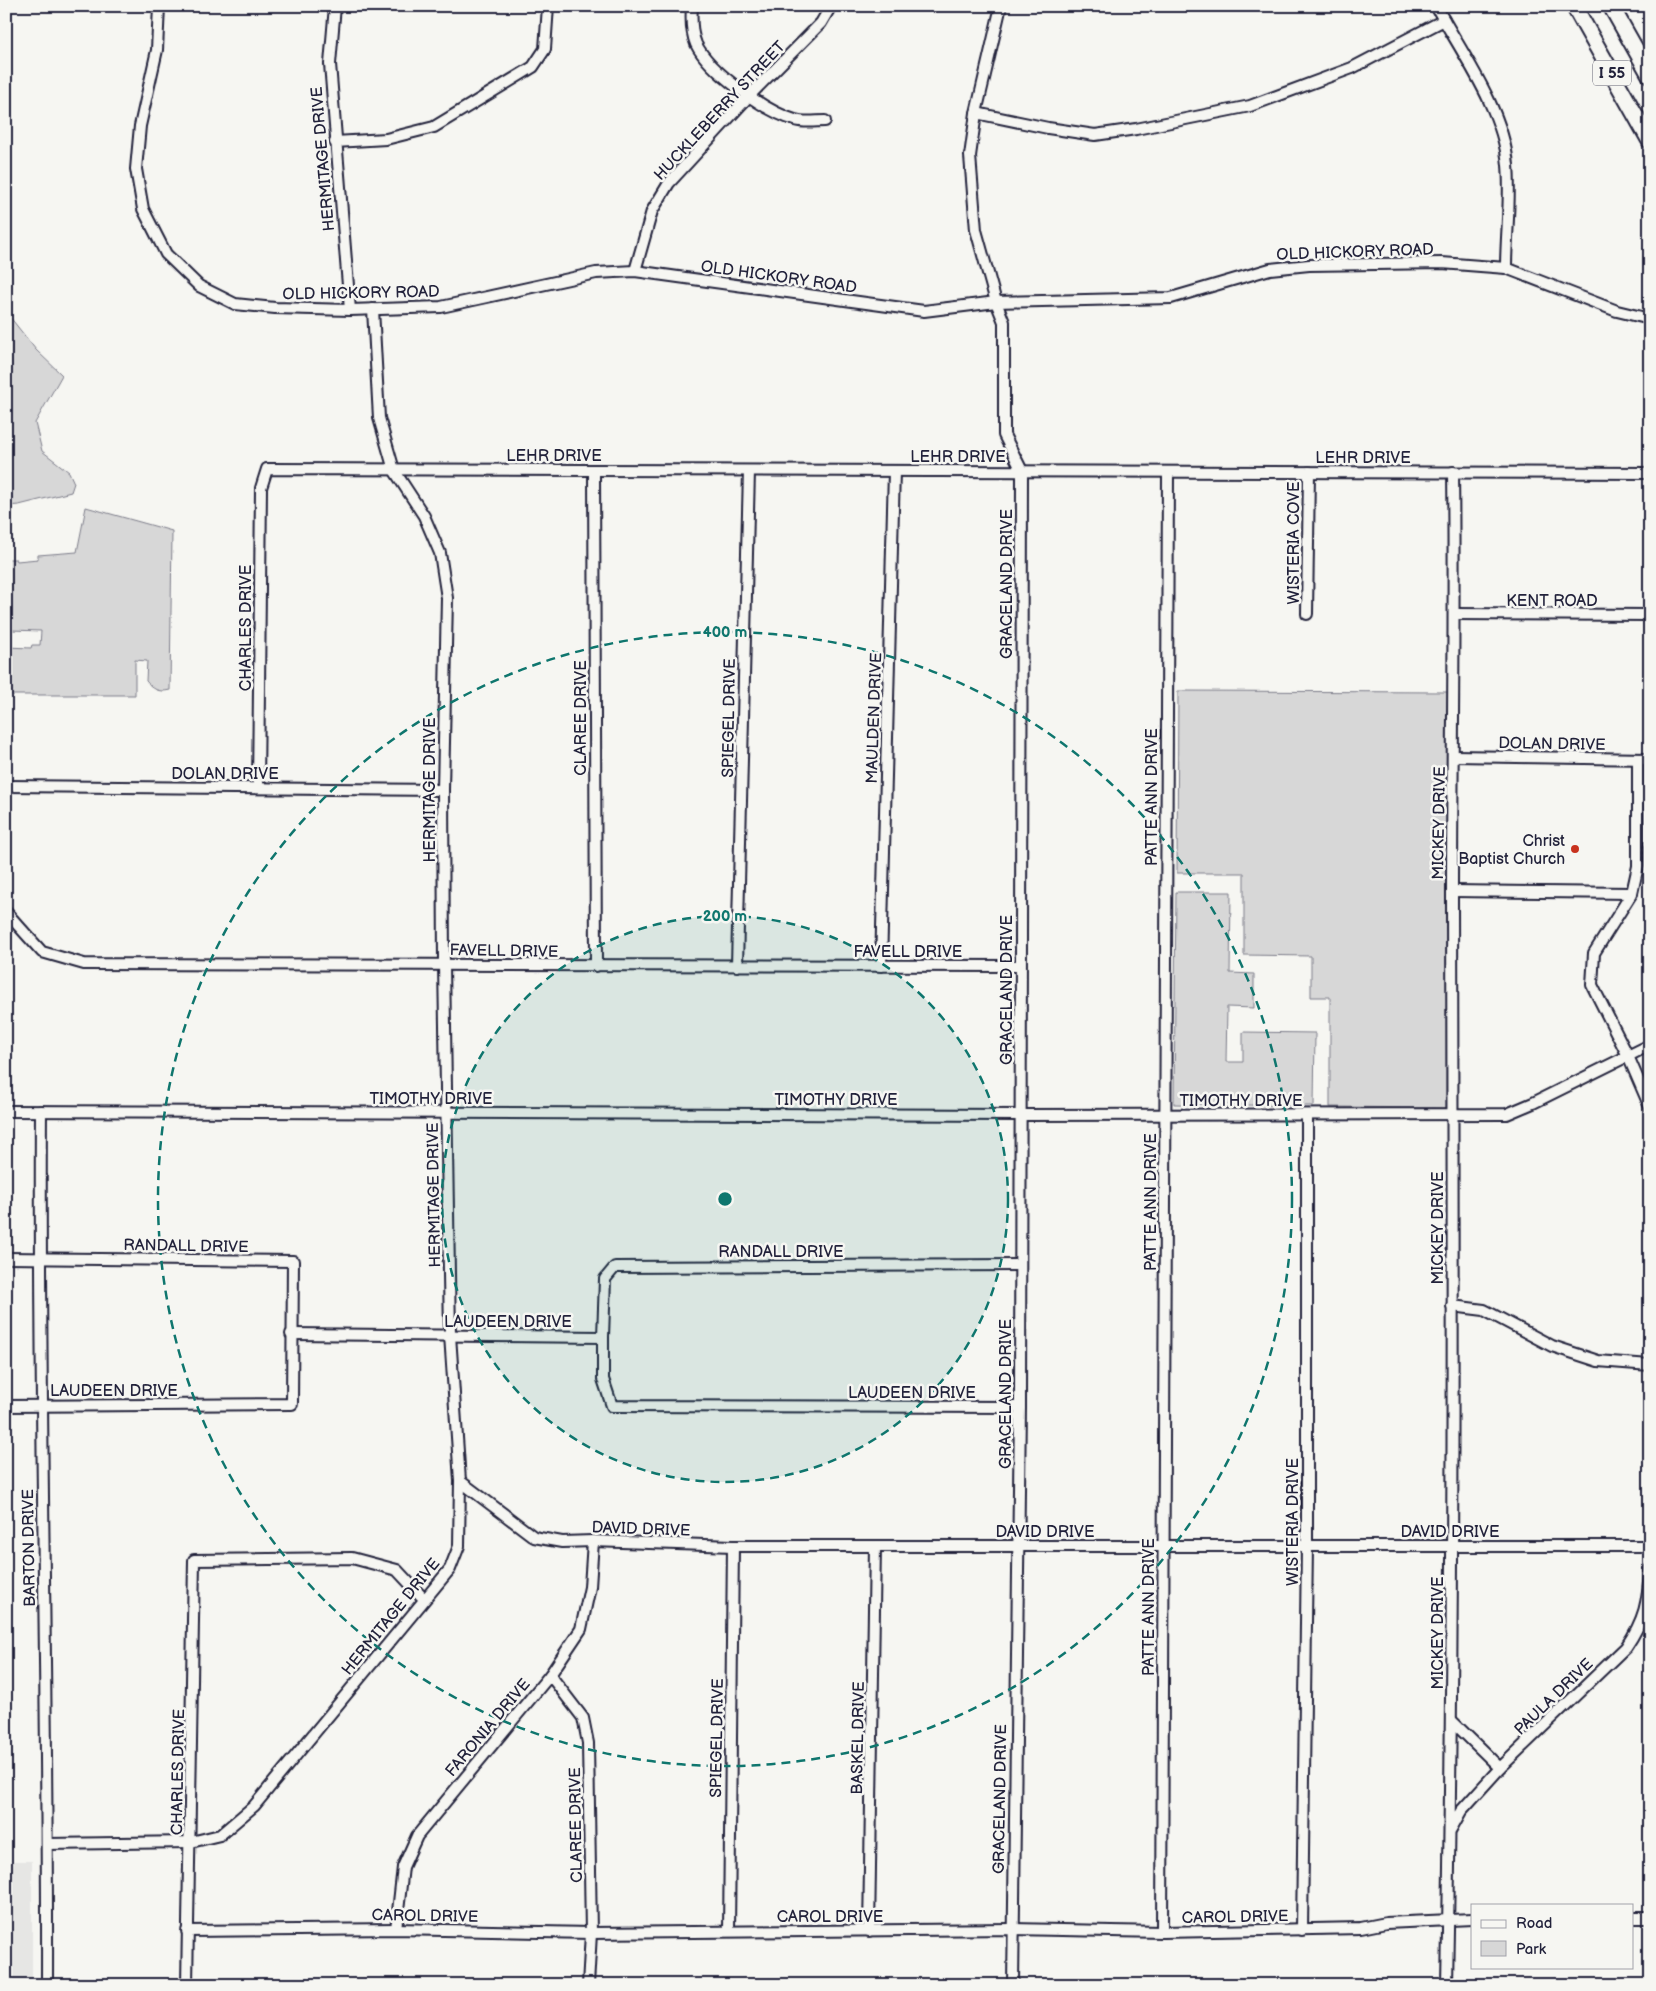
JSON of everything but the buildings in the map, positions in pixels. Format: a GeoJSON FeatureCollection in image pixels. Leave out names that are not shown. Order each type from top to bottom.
{"type":"FeatureCollection","features":[{"type":"Feature","properties":{"kind":"highway","name":"I 55"},"geometry":{"type":"LineString","coordinates":[[1574,6],[1650,141]]}},
{"type":"Feature","properties":{"kind":"highway","name":"I 55"},"geometry":{"type":"LineString","coordinates":[[1612,6],[1650,75]]}},
{"type":"Feature","properties":{"kind":"street","name":"OLD HICKORY ROAD"},"geometry":{"type":"LineString","coordinates":[[159,6],[157,50],[140,126],[136,169],[143,209],[166,254],[199,286],[235,304],[274,308],[350,310],[441,306],[596,273],[636,271],[924,311],[996,302],[1171,298],[1270,268],[1309,265],[1442,262],[1506,268],[1618,311],[1650,318]]}},
{"type":"Feature","properties":{"kind":"street","name":"HERMITAGE DRIVE"},"geometry":{"type":"LineString","coordinates":[[335,6],[330,64],[350,310]]}},
{"type":"Feature","properties":{"kind":"street"},"geometry":{"type":"LineString","coordinates":[[335,142],[386,138],[434,127],[533,67],[545,49],[548,6]]}},
{"type":"Feature","properties":{"kind":"street"},"geometry":{"type":"LineString","coordinates":[[692,6],[691,21],[695,43],[707,63],[775,113],[797,121],[825,121]]}},
{"type":"Feature","properties":{"kind":"street","name":"HUCKLEBERRY STREET"},"geometry":{"type":"LineString","coordinates":[[636,271],[652,211],[669,183],[821,23],[831,6]]}},
{"type":"Feature","properties":{"kind":"street","name":"GRACELAND DRIVE"},"geometry":{"type":"LineString","coordinates":[[1001,6],[976,113],[970,156],[976,230],[996,302],[1004,322],[1004,435],[1022,471],[1020,1407],[1012,1929],[1013,1985]]}},
{"type":"Feature","properties":{"kind":"street"},"geometry":{"type":"LineString","coordinates":[[1436,6],[1495,111],[1504,140],[1508,166],[1506,268]]}},
{"type":"Feature","properties":{"kind":"street"},"geometry":{"type":"LineString","coordinates":[[976,113],[1048,128],[1095,135],[1136,129],[1250,106],[1352,68],[1444,20]]}},
{"type":"Feature","properties":{"kind":"street","name":"HERMITAGE DRIVE"},"geometry":{"type":"LineString","coordinates":[[47,1844],[191,1842],[220,1835],[254,1806],[450,1568],[459,1546],[460,1481],[450,1335],[444,964],[443,790],[447,598],[440,553],[424,516],[394,470],[379,418],[373,309]]}},
{"type":"Feature","properties":{"kind":"street","name":"LEHR DRIVE"},"geometry":{"type":"LineString","coordinates":[[267,469],[1650,473]]}},
{"type":"Feature","properties":{"kind":"street","name":"CHARLES DRIVE"},"geometry":{"type":"LineString","coordinates":[[258,788],[261,488],[267,469]]}},
{"type":"Feature","properties":{"kind":"street","name":"CLAREE DRIVE"},"geometry":{"type":"LineString","coordinates":[[594,470],[596,966]]}},
{"type":"Feature","properties":{"kind":"street","name":"SPIEGEL DRIVE"},"geometry":{"type":"LineString","coordinates":[[737,966],[750,471]]}},
{"type":"Feature","properties":{"kind":"street","name":"MAULDEN DRIVE"},"geometry":{"type":"LineString","coordinates":[[881,966],[894,471]]}},
{"type":"Feature","properties":{"kind":"street","name":"PATTE ANN DRIVE"},"geometry":{"type":"LineString","coordinates":[[1162,1932],[1168,472]]}},
{"type":"Feature","properties":{"kind":"street","name":"WISTERIA COVE"},"geometry":{"type":"LineString","coordinates":[[1308,472],[1308,614]]}},
{"type":"Feature","properties":{"kind":"street","name":"MICKEY DRIVE"},"geometry":{"type":"LineString","coordinates":[[1447,1985],[1452,1721],[1452,891],[1455,614],[1453,472]]}},
{"type":"Feature","properties":{"kind":"street","name":"KENT ROAD"},"geometry":{"type":"LineString","coordinates":[[1455,614],[1650,615]]}},
{"type":"Feature","properties":{"kind":"street","name":"DOLAN DRIVE"},"geometry":{"type":"LineString","coordinates":[[1454,756],[1650,759]]}},
{"type":"Feature","properties":{"kind":"street"},"geometry":{"type":"LineString","coordinates":[[1638,760],[1638,866],[1632,893],[1594,953],[1592,985],[1628,1056],[1650,1107]]}},
{"type":"Feature","properties":{"kind":"street","name":"DOLAN DRIVE"},"geometry":{"type":"LineString","coordinates":[[6,786],[443,790]]}},
{"type":"Feature","properties":{"kind":"street"},"geometry":{"type":"LineString","coordinates":[[1452,891],[1632,893]]}},
{"type":"Feature","properties":{"kind":"street","name":"FAVELL DRIVE"},"geometry":{"type":"LineString","coordinates":[[6,912],[42,952],[84,964],[1020,966]]}},
{"type":"Feature","properties":{"kind":"street","name":"TIMOTHY DRIVE"},"geometry":{"type":"LineString","coordinates":[[6,1111],[1021,1115],[1507,1114],[1650,1046]]}},
{"type":"Feature","properties":{"kind":"street","name":"BARTON DRIVE"},"geometry":{"type":"LineString","coordinates":[[41,1112],[41,1406],[47,1985]]}},
{"type":"Feature","properties":{"kind":"street","name":"WISTERIA DRIVE"},"geometry":{"type":"LineString","coordinates":[[1302,1930],[1308,1546],[1307,1115]]}},
{"type":"Feature","properties":{"kind":"street","name":"RANDALL DRIVE"},"geometry":{"type":"LineString","coordinates":[[6,1258],[293,1261],[291,1334]]}},
{"type":"Feature","properties":{"kind":"street","name":"RANDALL DRIVE"},"geometry":{"type":"LineString","coordinates":[[603,1337],[605,1279],[615,1267],[1020,1265]]}},
{"type":"Feature","properties":{"kind":"street"},"geometry":{"type":"LineString","coordinates":[[1452,1306],[1484,1310],[1552,1346],[1598,1361],[1650,1365]]}},
{"type":"Feature","properties":{"kind":"street","name":"LAUDEEN DRIVE"},"geometry":{"type":"LineString","coordinates":[[6,1406],[292,1404],[291,1334],[603,1337],[603,1379],[612,1406],[1020,1407]]}},
{"type":"Feature","properties":{"kind":"street","name":"DAVID DRIVE"},"geometry":{"type":"LineString","coordinates":[[460,1481],[534,1537],[562,1542],[594,1541],[733,1546],[1650,1546]]}},
{"type":"Feature","properties":{"kind":"street","name":"FARONIA DRIVE"},"geometry":{"type":"LineString","coordinates":[[396,1929],[403,1867],[417,1836],[550,1675],[581,1629],[590,1587],[594,1541]]}},
{"type":"Feature","properties":{"kind":"street","name":"SPIEGEL DRIVE"},"geometry":{"type":"LineString","coordinates":[[728,1931],[733,1546]]}},
{"type":"Feature","properties":{"kind":"street","name":"BASKEL DRIVE"},"geometry":{"type":"LineString","coordinates":[[869,1931],[876,1546]]}},
{"type":"Feature","properties":{"kind":"street","name":"CHARLES DRIVE"},"geometry":{"type":"LineString","coordinates":[[187,1985],[186,1931],[191,1842],[194,1560],[352,1558],[397,1570],[424,1599]]}},
{"type":"Feature","properties":{"kind":"street","name":"PAULA DRIVE"},"geometry":{"type":"LineString","coordinates":[[1450,1831],[1461,1811],[1500,1768],[1626,1647],[1640,1628],[1648,1601],[1650,1569]]}},
{"type":"Feature","properties":{"kind":"street","name":"CLAREE DRIVE"},"geometry":{"type":"LineString","coordinates":[[550,1675],[583,1718],[588,1744],[591,1933],[588,1985]]}},
{"type":"Feature","properties":{"kind":"street"},"geometry":{"type":"LineString","coordinates":[[1452,1721],[1500,1768]]}},
{"type":"Feature","properties":{"kind":"street"},"geometry":{"type":"LineString","coordinates":[[1634,1918],[1650,1918]]}},
{"type":"Feature","properties":{"kind":"street","name":"CAROL DRIVE"},"geometry":{"type":"LineString","coordinates":[[186,1931],[396,1929],[591,1933],[1012,1929],[1162,1932],[1361,1928],[1386,1923],[1471,1919]]}},
{"type":"Feature","properties":{"kind":"shaded area"},"geometry":{"type":"Polygon","coordinates":[[[6,1861],[32,1861],[32,1985],[6,1985],[6,1861]]]}},
{"type":"Feature","properties":{"kind":"green space"},"geometry":{"type":"Polygon","coordinates":[[[6,312],[36,350],[62,375],[35,423],[42,451],[69,472],[74,483],[71,492],[19,505],[6,506],[6,312]]]}},
{"type":"Feature","properties":{"kind":"green space"},"geometry":{"type":"Polygon","coordinates":[[[86,507],[172,531],[170,690],[159,691],[151,686],[146,681],[147,661],[135,660],[135,695],[6,695],[6,647],[31,648],[32,645],[40,645],[41,631],[11,630],[11,642],[6,642],[6,559],[16,559],[17,561],[38,559],[38,555],[77,552],[86,507]]]}},
{"type":"Feature","properties":{"kind":"green space"},"geometry":{"type":"Polygon","coordinates":[[[1178,691],[1448,692],[1446,1108],[1330,1107],[1330,997],[1311,997],[1311,956],[1244,955],[1244,873],[1177,873],[1178,691]]]}},
{"type":"Feature","properties":{"kind":"green space"},"geometry":{"type":"Polygon","coordinates":[[[1176,892],[1231,892],[1230,973],[1254,974],[1254,1008],[1227,1007],[1226,1062],[1243,1062],[1243,1032],[1315,1033],[1314,1106],[1174,1104],[1176,892]]]}},
{"type":"Feature","properties":{"kind":"place","name":"Christ Baptist Church"},"geometry":{"type":"Point","coordinates":[1575,849]}}]}
